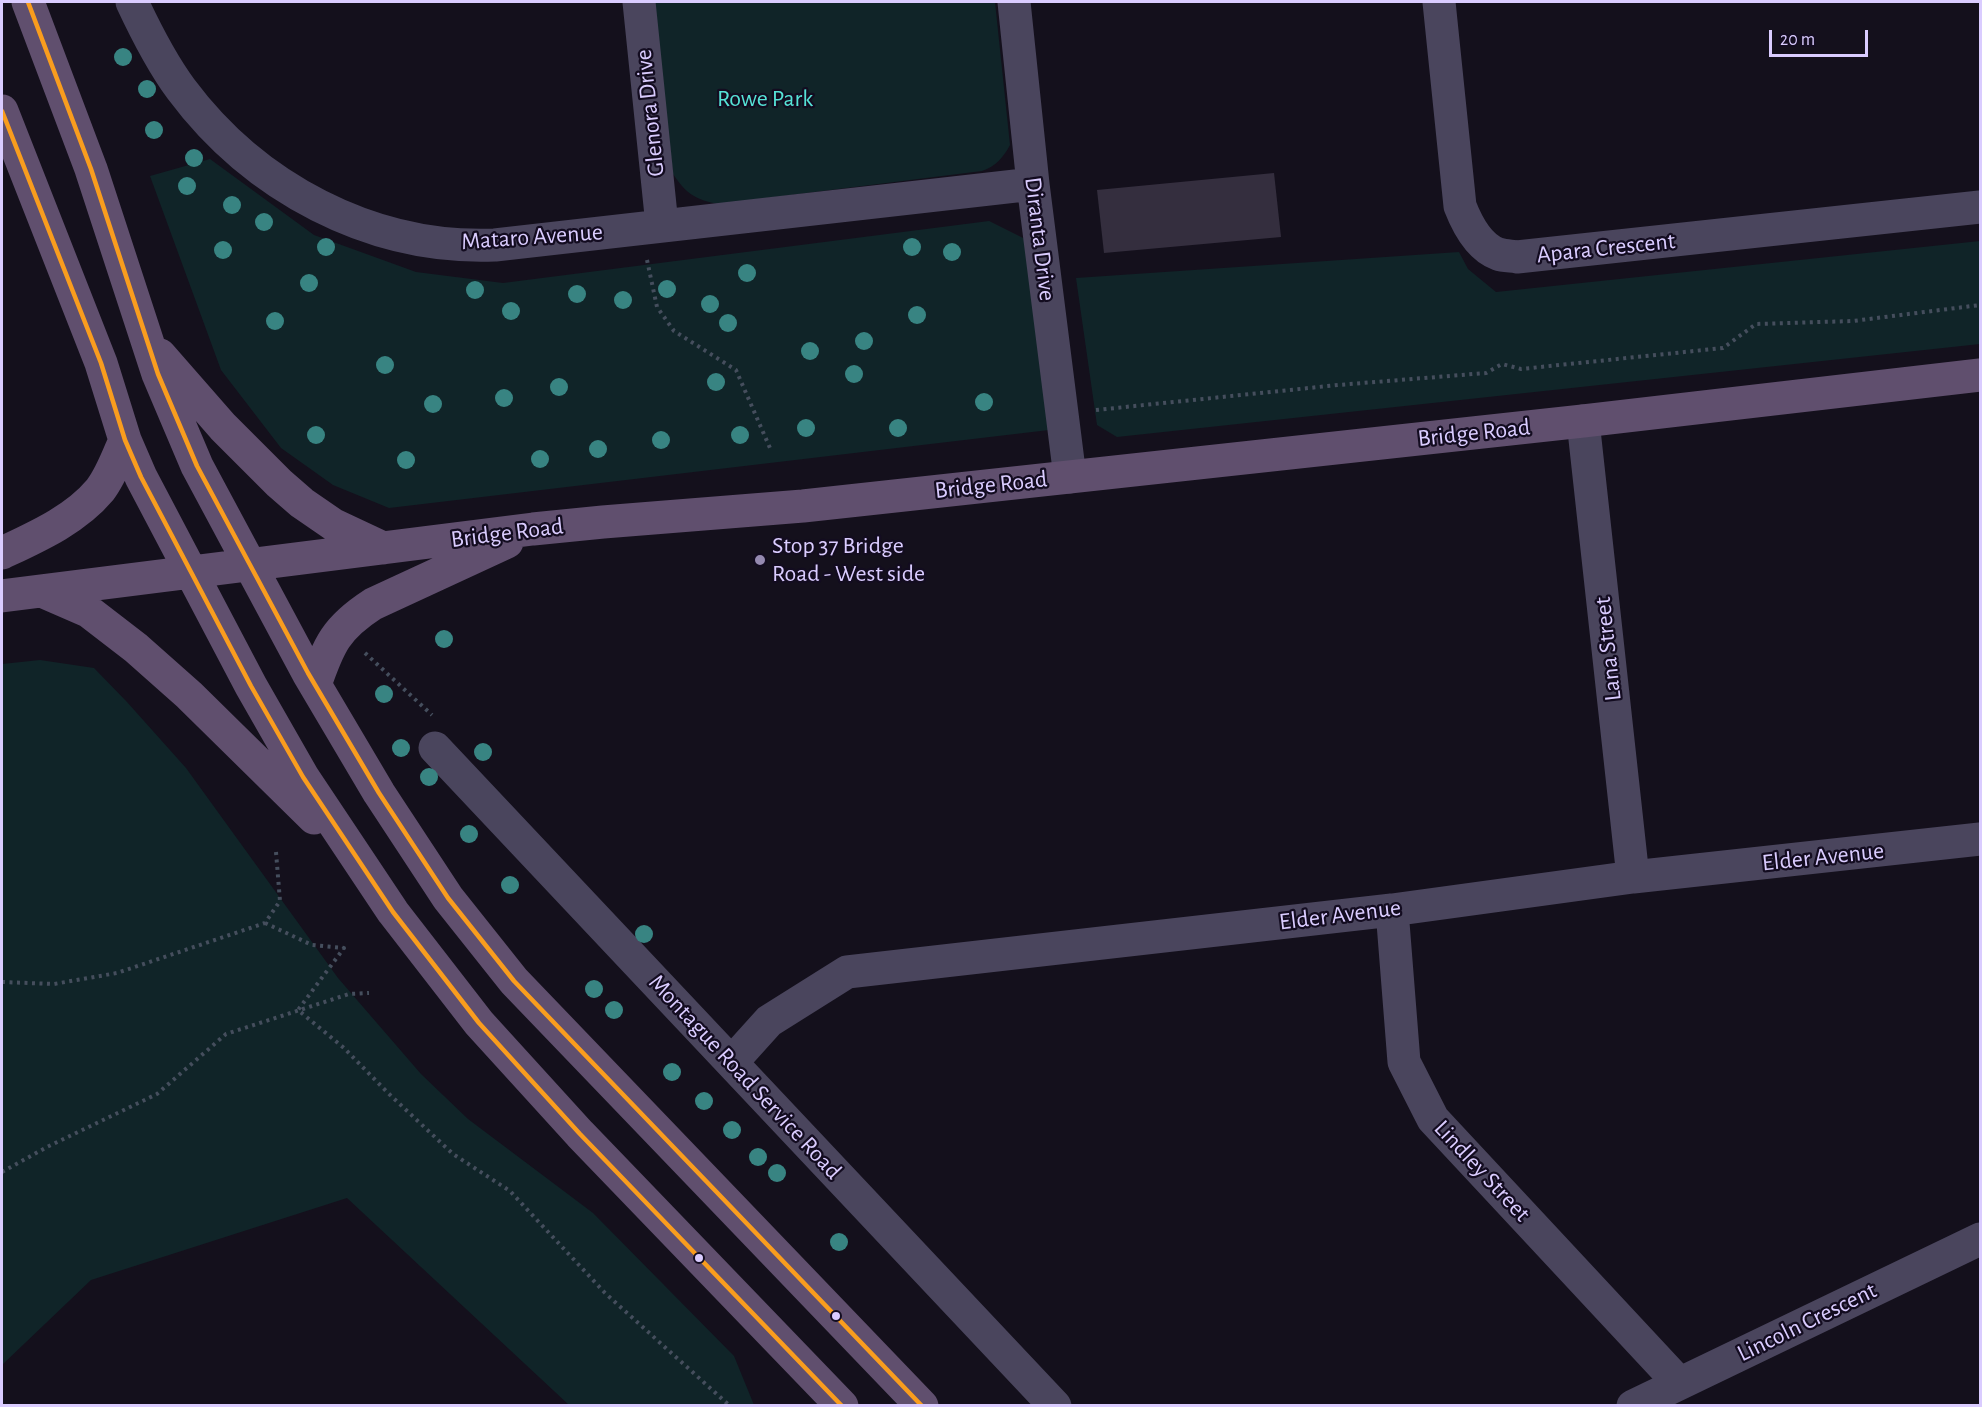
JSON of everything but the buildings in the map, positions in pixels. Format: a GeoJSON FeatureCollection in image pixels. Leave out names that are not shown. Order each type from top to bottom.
{"type":"FeatureCollection","features":[{"type":"Feature","properties":{"kind":"main road"},"geometry":{"type":"LineString","coordinates":[[28,2],[91,169],[158,374],[197,466],[315,685],[379,794],[448,898],[514,981],[922,1406]]}},
{"type":"Feature","properties":{"kind":"main road"},"geometry":{"type":"LineString","coordinates":[[5,126],[101,363],[125,440],[141,477],[251,686],[303,777],[393,912],[479,1023],[580,1134],[842,1406]]}},
{"type":"Feature","properties":{"kind":"main road"},"geometry":{"type":"LineString","coordinates":[[147,340],[223,427],[279,483],[326,520],[383,548]]}},
{"type":"Feature","properties":{"kind":"main road","name":"Bridge Road"},"geometry":{"type":"LineString","coordinates":[[2,596],[603,522],[803,506],[1583,421],[1980,375]]}},
{"type":"Feature","properties":{"kind":"main road"},"geometry":{"type":"LineString","coordinates":[[2,553],[41,534],[69,517],[89,501],[107,479],[125,440]]}},
{"type":"Feature","properties":{"kind":"main road"},"geometry":{"type":"LineString","coordinates":[[315,685],[332,643],[347,622],[374,604],[533,530]]}},
{"type":"Feature","properties":{"kind":"main road"},"geometry":{"type":"LineString","coordinates":[[41,591],[88,611],[136,648],[189,695],[361,863]]}},
{"type":"Feature","properties":{"kind":"street","name":"Mataro Avenue"},"geometry":{"type":"LineString","coordinates":[[132,2],[146,32],[175,80],[195,107],[231,146],[288,189],[310,202],[376,229],[431,241],[473,246],[505,243],[1033,184]]}},
{"type":"Feature","properties":{"kind":"street","name":"Glenora Drive"},"geometry":{"type":"LineString","coordinates":[[639,2],[662,225]]}},
{"type":"Feature","properties":{"kind":"street","name":"Diranta Drive"},"geometry":{"type":"LineString","coordinates":[[1014,2],[1033,184],[1070,477]]}},
{"type":"Feature","properties":{"kind":"street","name":"Apara Crescent"},"geometry":{"type":"LineString","coordinates":[[1439,2],[1460,206],[1474,233],[1485,246],[1498,254],[1517,257],[1980,207]]}},
{"type":"Feature","properties":{"kind":"street","name":"Lana Street"},"geometry":{"type":"LineString","coordinates":[[1583,421],[1633,877]]}},
{"type":"Feature","properties":{"kind":"street","name":"Montague Road Service Road"},"geometry":{"type":"LineString","coordinates":[[435,733],[732,1062],[1055,1406]]}},
{"type":"Feature","properties":{"kind":"street","name":"Elder Avenue"},"geometry":{"type":"LineString","coordinates":[[732,1062],[769,1021],[847,972],[1392,910],[1633,877],[1980,839]]}},
{"type":"Feature","properties":{"kind":"street","name":"Lindley Street"},"geometry":{"type":"LineString","coordinates":[[1392,910],[1404,1062],[1433,1119],[1679,1383]]}},
{"type":"Feature","properties":{"kind":"street","name":"Lincoln Crescent"},"geometry":{"type":"LineString","coordinates":[[1633,1406],[1980,1239]]}},
{"type":"Feature","properties":{"kind":"path"},"geometry":{"type":"LineString","coordinates":[[646,258],[657,307],[674,331],[736,370],[770,448]]}},
{"type":"Feature","properties":{"kind":"path"},"geometry":{"type":"LineString","coordinates":[[1062,415],[1338,385],[1486,373],[1502,364],[1521,369],[1722,348],[1756,324],[1852,321],[1980,305]]}},
{"type":"Feature","properties":{"kind":"path"},"geometry":{"type":"LineString","coordinates":[[362,650],[435,733]]}},
{"type":"Feature","properties":{"kind":"path"},"geometry":{"type":"LineString","coordinates":[[2,982],[54,984],[117,973],[265,923],[280,901],[276,852]]}},
{"type":"Feature","properties":{"kind":"path"},"geometry":{"type":"LineString","coordinates":[[265,923],[312,945],[344,948],[297,1010]]}},
{"type":"Feature","properties":{"kind":"path"},"geometry":{"type":"LineString","coordinates":[[2,1172],[47,1147],[157,1094],[226,1034],[349,993],[369,993]]}},
{"type":"Feature","properties":{"kind":"path"},"geometry":{"type":"LineString","coordinates":[[297,1010],[344,1048],[453,1154],[510,1191],[604,1293],[730,1406]]}},
{"type":"Feature","properties":{"kind":"green space","name":"Rowe Park"},"geometry":{"type":"Polygon","coordinates":[[[653,2],[995,2],[1010,145],[999,161],[982,171],[719,204],[698,198],[682,187],[673,174],[653,2]]]}},
{"type":"Feature","properties":{"kind":"green space"},"geometry":{"type":"Polygon","coordinates":[[[210,159],[314,235],[416,272],[503,283],[989,221],[1029,241],[1049,430],[389,508],[333,485],[281,448],[221,370],[150,176],[210,159]]]}},
{"type":"Feature","properties":{"kind":"green space"},"geometry":{"type":"Polygon","coordinates":[[[1980,241],[1980,344],[1117,437],[1097,425],[1076,278],[1459,252],[1468,269],[1496,292],[1980,241]]]}},
{"type":"Feature","properties":{"kind":"green space"},"geometry":{"type":"Polygon","coordinates":[[[40,660],[94,668],[127,702],[186,768],[338,978],[421,1074],[468,1119],[593,1213],[734,1356],[754,1405],[569,1405],[347,1198],[91,1280],[2,1365],[2,664],[40,660]]]}},
{"type":"Feature","properties":{"kind":"transit line"},"geometry":{"type":"LineString","coordinates":[[28,2],[91,169],[158,374],[197,466],[308,673],[379,793],[448,898],[514,981],[922,1406]]}},
{"type":"Feature","properties":{"kind":"transit line"},"geometry":{"type":"LineString","coordinates":[[2,111],[101,363],[125,440],[141,477],[251,686],[303,777],[393,912],[479,1023],[580,1134],[842,1406]]}},
{"type":"Feature","properties":{"kind":"place","name":"Stop 37 Bridge Road - West side"},"geometry":{"type":"Point","coordinates":[760,560]}}]}
